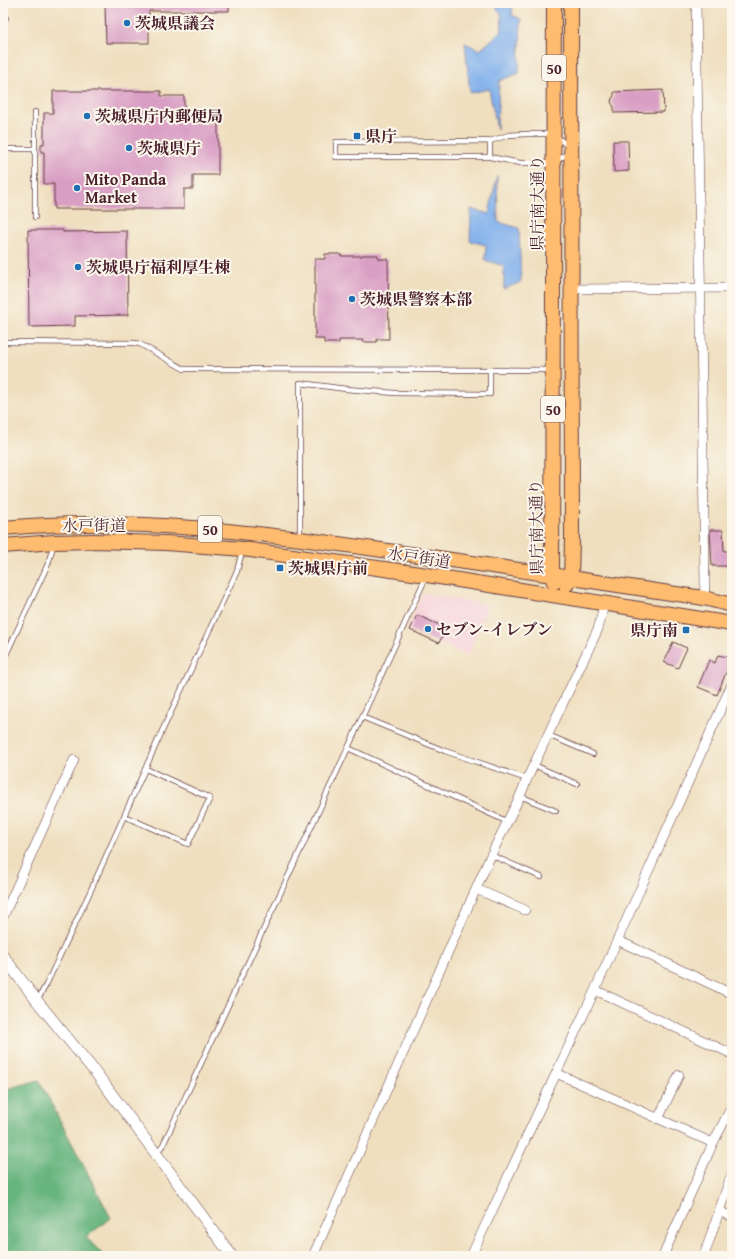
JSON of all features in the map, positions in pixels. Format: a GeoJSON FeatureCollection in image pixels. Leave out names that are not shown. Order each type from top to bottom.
{"type":"FeatureCollection","features":[{"type":"Feature","properties":{"kind":"main road","name":"県庁南大通り"},"geometry":{"type":"LineString","coordinates":[[554,3],[552,575],[557,596]]}},
{"type":"Feature","properties":{"kind":"main road","name":"50"},"geometry":{"type":"LineString","coordinates":[[571,3],[571,578]]}},
{"type":"Feature","properties":{"kind":"main road","name":"水戸街道"},"geometry":{"type":"LineString","coordinates":[[3,528],[138,525],[267,534],[704,598],[732,605]]}},
{"type":"Feature","properties":{"kind":"main road"},"geometry":{"type":"LineString","coordinates":[[264,552],[267,534]]}},
{"type":"Feature","properties":{"kind":"main road","name":"水戸街道"},"geometry":{"type":"LineString","coordinates":[[3,546],[93,541],[159,542],[243,549],[427,575],[732,624]]}},
{"type":"Feature","properties":{"kind":"main road","name":"県庁南大通り"},"geometry":{"type":"LineString","coordinates":[[557,596],[571,578]]}},
{"type":"Feature","properties":{"kind":"street"},"geometry":{"type":"LineString","coordinates":[[696,3],[705,583],[704,598]]}},
{"type":"Feature","properties":{"kind":"street"},"geometry":{"type":"LineString","coordinates":[[572,289],[732,288]]}},
{"type":"Feature","properties":{"kind":"street"},"geometry":{"type":"LineString","coordinates":[[313,1256],[491,855],[508,822],[598,629],[604,603]]}},
{"type":"Feature","properties":{"kind":"street"},"geometry":{"type":"LineString","coordinates":[[471,1256],[596,990],[732,684]]}},
{"type":"Feature","properties":{"kind":"street"},"geometry":{"type":"LineString","coordinates":[[3,917],[74,760]]}},
{"type":"Feature","properties":{"kind":"street"},"geometry":{"type":"LineString","coordinates":[[476,890],[525,910]]}},
{"type":"Feature","properties":{"kind":"street"},"geometry":{"type":"LineString","coordinates":[[617,940],[732,994]]}},
{"type":"Feature","properties":{"kind":"street"},"geometry":{"type":"LineString","coordinates":[[3,956],[96,1073],[232,1256]]}},
{"type":"Feature","properties":{"kind":"street"},"geometry":{"type":"LineString","coordinates":[[596,990],[732,1054]]}},
{"type":"Feature","properties":{"kind":"street"},"geometry":{"type":"LineString","coordinates":[[556,1073],[713,1143]]}},
{"type":"Feature","properties":{"kind":"street"},"geometry":{"type":"LineString","coordinates":[[658,1119],[679,1075]]}},
{"type":"Feature","properties":{"kind":"street"},"geometry":{"type":"LineString","coordinates":[[662,1256],[713,1143],[732,1106]]}},
{"type":"Feature","properties":{"kind":"street"},"geometry":{"type":"LineString","coordinates":[[704,1256],[732,1174]]}},
{"type":"Feature","properties":{"kind":"street"},"geometry":{"type":"LineString","coordinates":[[719,1211],[732,1217]]}},
{"type":"Feature","properties":{"kind":"lane"},"geometry":{"type":"LineString","coordinates":[[35,112],[35,217]]}},
{"type":"Feature","properties":{"kind":"lane"},"geometry":{"type":"LineString","coordinates":[[554,134],[572,150],[554,162],[520,163],[490,157],[336,156],[336,142],[490,141],[509,135],[554,134]]}},
{"type":"Feature","properties":{"kind":"lane"},"geometry":{"type":"LineString","coordinates":[[490,141],[490,157]]}},
{"type":"Feature","properties":{"kind":"lane"},"geometry":{"type":"LineString","coordinates":[[3,149],[35,149]]}},
{"type":"Feature","properties":{"kind":"lane"},"geometry":{"type":"LineString","coordinates":[[3,342],[134,343],[140,344],[184,369],[553,370]]}},
{"type":"Feature","properties":{"kind":"lane"},"geometry":{"type":"LineString","coordinates":[[300,538],[300,382],[346,389],[395,393],[490,394],[490,371]]}},
{"type":"Feature","properties":{"kind":"lane"},"geometry":{"type":"LineString","coordinates":[[3,661],[48,564],[54,542]]}},
{"type":"Feature","properties":{"kind":"lane"},"geometry":{"type":"LineString","coordinates":[[37,1000],[50,978],[237,570],[243,549]]}},
{"type":"Feature","properties":{"kind":"lane"},"geometry":{"type":"LineString","coordinates":[[156,1154],[163,1145],[427,575]]}},
{"type":"Feature","properties":{"kind":"lane"},"geometry":{"type":"LineString","coordinates":[[362,717],[445,751],[527,779]]}},
{"type":"Feature","properties":{"kind":"lane"},"geometry":{"type":"LineString","coordinates":[[548,735],[593,754]]}},
{"type":"Feature","properties":{"kind":"lane"},"geometry":{"type":"LineString","coordinates":[[348,748],[508,822]]}},
{"type":"Feature","properties":{"kind":"lane"},"geometry":{"type":"LineString","coordinates":[[534,765],[577,784]]}},
{"type":"Feature","properties":{"kind":"lane"},"geometry":{"type":"LineString","coordinates":[[124,816],[188,844],[210,798],[146,769]]}},
{"type":"Feature","properties":{"kind":"lane"},"geometry":{"type":"LineString","coordinates":[[520,796],[556,811]]}},
{"type":"Feature","properties":{"kind":"lane"},"geometry":{"type":"LineString","coordinates":[[491,855],[540,877]]}},
{"type":"Feature","properties":{"kind":"shaded area"},"geometry":{"type":"Polygon","coordinates":[[[423,593],[488,605],[468,656],[407,629],[423,593]]]}},
{"type":"Feature","properties":{"kind":"green space"},"geometry":{"type":"Polygon","coordinates":[[[39,1080],[111,1218],[86,1237],[104,1256],[3,1256],[3,1090],[39,1080]]]}},
{"type":"Feature","properties":{"kind":"water"},"geometry":{"type":"Polygon","coordinates":[[[497,3],[513,3],[512,15],[521,19],[519,73],[499,81],[497,129],[489,89],[470,93],[465,43],[480,50],[502,31],[501,13],[497,9],[497,3]]]}},
{"type":"Feature","properties":{"kind":"water"},"geometry":{"type":"Polygon","coordinates":[[[497,175],[498,222],[519,228],[521,282],[504,289],[504,266],[485,260],[486,245],[470,241],[471,209],[489,214],[497,175]]]}},
{"type":"Feature","properties":{"kind":"building","name":"茨城県議会"},"geometry":{"type":"Polygon","coordinates":[[[105,3],[229,3],[229,11],[149,11],[149,43],[106,43],[105,3]]]}},
{"type":"Feature","properties":{"kind":"building"},"geometry":{"type":"Polygon","coordinates":[[[663,90],[664,112],[614,113],[614,107],[611,102],[614,92],[663,90]]]}},
{"type":"Feature","properties":{"kind":"building","name":"茨城県庁"},"geometry":{"type":"Polygon","coordinates":[[[53,91],[161,91],[161,96],[184,96],[184,109],[192,109],[192,123],[218,123],[218,175],[193,175],[193,189],[184,189],[184,209],[54,209],[54,184],[44,184],[44,152],[41,152],[41,144],[44,144],[44,113],[53,113],[53,91]]]}},
{"type":"Feature","properties":{"kind":"building"},"geometry":{"type":"Polygon","coordinates":[[[613,141],[628,141],[629,171],[614,172],[613,141]]]}},
{"type":"Feature","properties":{"kind":"building","name":"茨城県庁福利厚生棟"},"geometry":{"type":"Polygon","coordinates":[[[28,230],[63,230],[63,232],[127,231],[128,315],[75,316],[75,326],[29,327],[28,230]]]}},
{"type":"Feature","properties":{"kind":"building","name":"茨城県警察本部"},"geometry":{"type":"Polygon","coordinates":[[[325,254],[340,254],[341,256],[378,255],[378,259],[388,259],[389,339],[377,339],[377,342],[362,342],[363,340],[339,340],[339,343],[324,343],[324,339],[315,339],[315,259],[325,259],[325,254]]]}},
{"type":"Feature","properties":{"kind":"building"},"geometry":{"type":"Polygon","coordinates":[[[710,530],[723,530],[724,551],[732,551],[732,566],[712,566],[710,530]]]}},
{"type":"Feature","properties":{"kind":"building","name":"セブン-イレブン"},"geometry":{"type":"Polygon","coordinates":[[[417,615],[446,628],[439,643],[410,630],[417,615]]]}},
{"type":"Feature","properties":{"kind":"building"},"geometry":{"type":"Polygon","coordinates":[[[673,642],[687,648],[678,668],[664,662],[673,642]]]}},
{"type":"Feature","properties":{"kind":"building"},"geometry":{"type":"Polygon","coordinates":[[[718,655],[732,658],[717,695],[698,687],[709,660],[715,663],[718,655]]]}},
{"type":"Feature","properties":{"kind":"place","name":"茨城県議会"},"geometry":{"type":"Point","coordinates":[127,23]}},
{"type":"Feature","properties":{"kind":"place","name":"茨城県庁内郵便局"},"geometry":{"type":"Point","coordinates":[87,116]}},
{"type":"Feature","properties":{"kind":"place","name":"県庁"},"geometry":{"type":"Point","coordinates":[357,136]}},
{"type":"Feature","properties":{"kind":"place","name":"茨城県庁"},"geometry":{"type":"Point","coordinates":[129,148]}},
{"type":"Feature","properties":{"kind":"place","name":"Mito Panda Market"},"geometry":{"type":"Point","coordinates":[77,188]}},
{"type":"Feature","properties":{"kind":"place","name":"茨城県庁福利厚生棟"},"geometry":{"type":"Point","coordinates":[78,267]}},
{"type":"Feature","properties":{"kind":"place","name":"茨城県警察本部"},"geometry":{"type":"Point","coordinates":[352,299]}},
{"type":"Feature","properties":{"kind":"place","name":"茨城県庁前"},"geometry":{"type":"Point","coordinates":[280,568]}},
{"type":"Feature","properties":{"kind":"place","name":"セブン-イレブン"},"geometry":{"type":"Point","coordinates":[428,629]}},
{"type":"Feature","properties":{"kind":"place","name":"県庁南"},"geometry":{"type":"Point","coordinates":[686,630]}}]}
